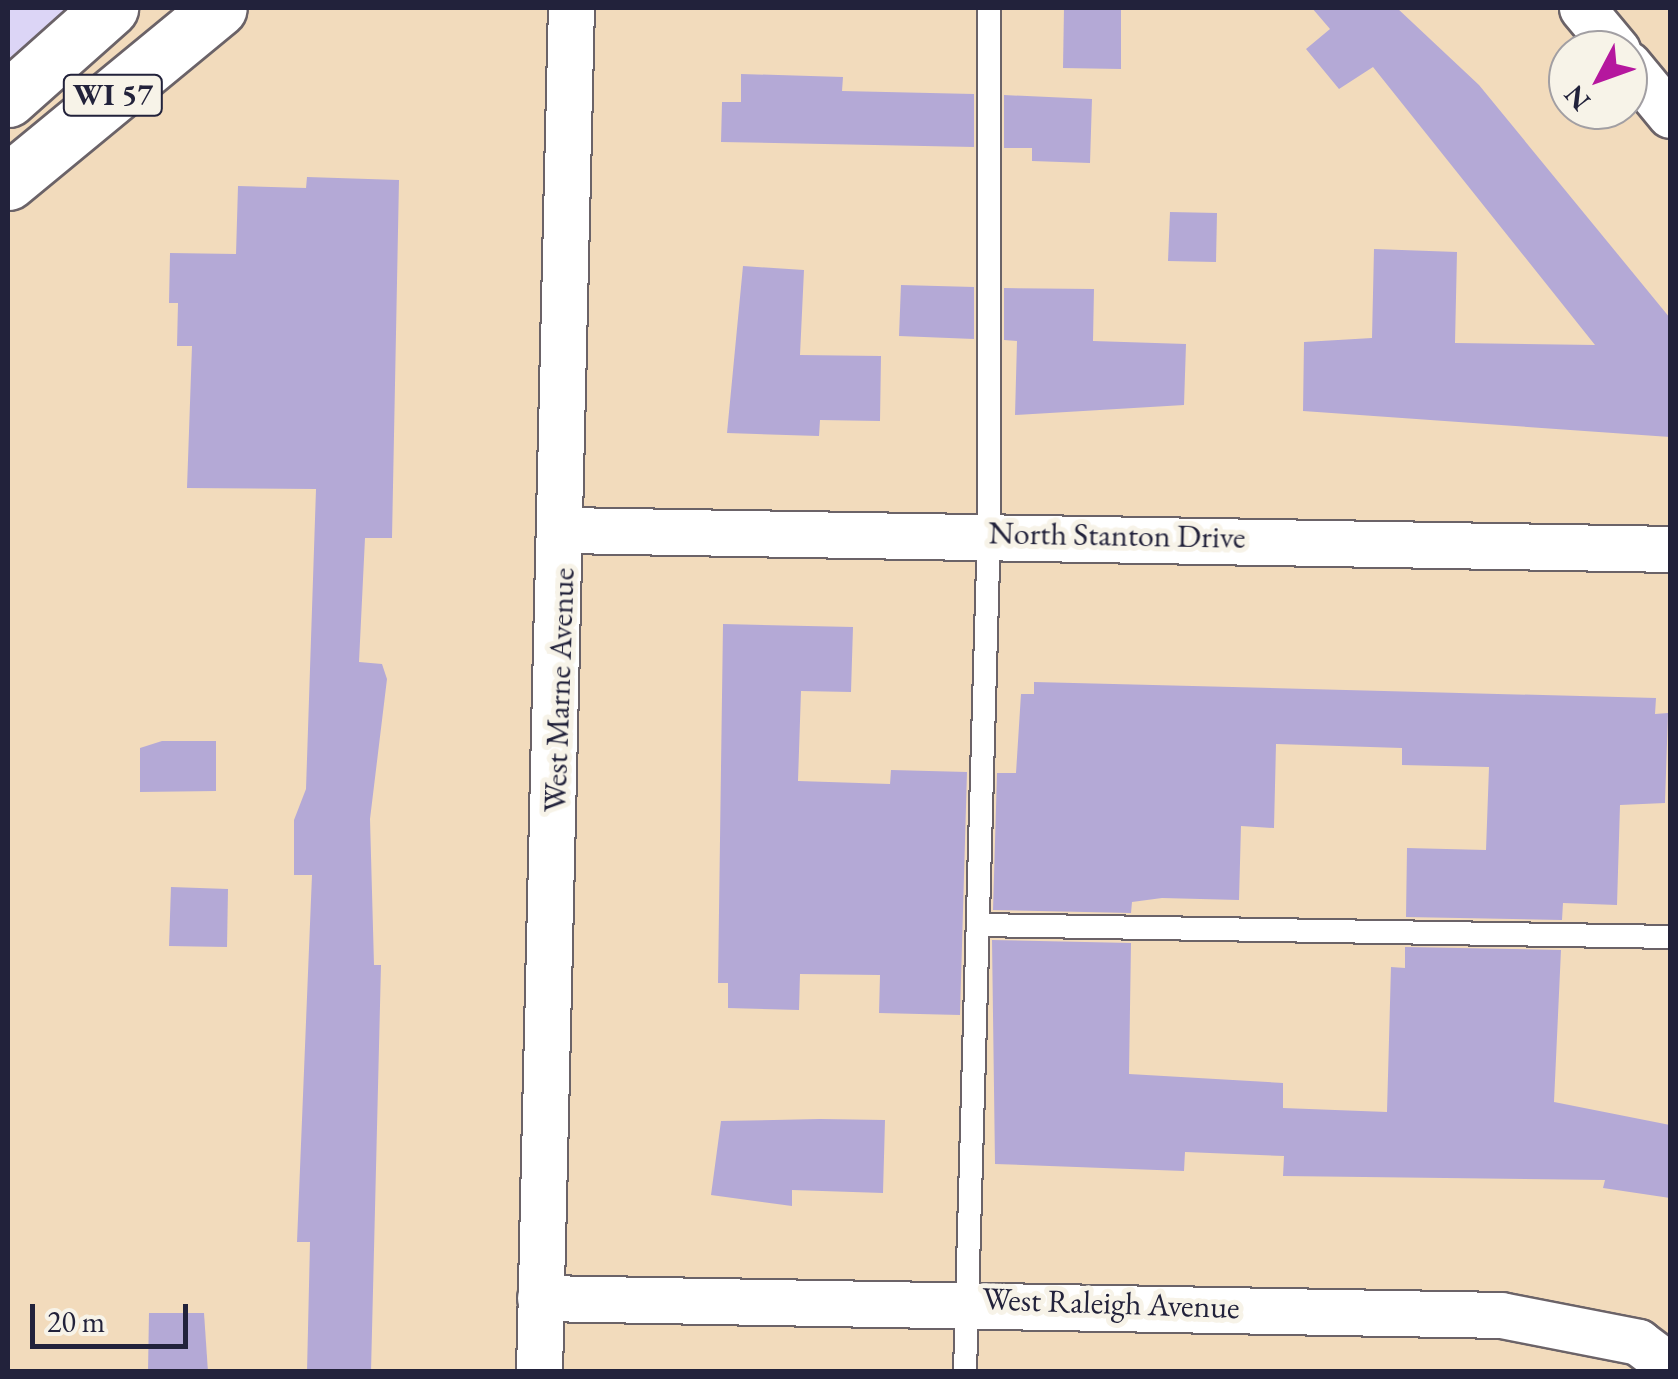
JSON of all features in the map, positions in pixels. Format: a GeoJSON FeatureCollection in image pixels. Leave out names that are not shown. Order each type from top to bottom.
{"type":"FeatureCollection","features":[{"type":"Feature","properties":{"kind":"main road","name":"WI 57"},"geometry":{"type":"LineString","coordinates":[[8,100],[110,8]]}},
{"type":"Feature","properties":{"kind":"main road","name":"WI 57"},"geometry":{"type":"LineString","coordinates":[[8,182],[219,8]]}},
{"type":"Feature","properties":{"kind":"street","name":"West Marne Avenue"},"geometry":{"type":"LineString","coordinates":[[539,1372],[564,530],[570,8]]}},
{"type":"Feature","properties":{"kind":"street"},"geometry":{"type":"LineString","coordinates":[[1582,8],[1600,30]]}},
{"type":"Feature","properties":{"kind":"street"},"geometry":{"type":"LineString","coordinates":[[1648,89],[1670,116]]}},
{"type":"Feature","properties":{"kind":"street","name":"North Stanton Drive"},"geometry":{"type":"LineString","coordinates":[[564,530],[988,531],[1670,550]]}},
{"type":"Feature","properties":{"kind":"street","name":"West Raleigh Avenue"},"geometry":{"type":"LineString","coordinates":[[540,1298],[968,1299],[1501,1315],[1638,1342],[1670,1366]]}},
{"type":"Feature","properties":{"kind":"lane"},"geometry":{"type":"LineString","coordinates":[[965,1372],[988,531],[989,8]]}},
{"type":"Feature","properties":{"kind":"lane"},"geometry":{"type":"LineString","coordinates":[[978,926],[1670,938]]}},
{"type":"Feature","properties":{"kind":"shaded area"},"geometry":{"type":"Polygon","coordinates":[[[8,8],[110,8],[8,99],[8,8]]]}},
{"type":"Feature","properties":{"kind":"building"},"geometry":{"type":"Polygon","coordinates":[[[1064,8],[1121,8],[1121,69],[1063,68],[1064,8]]]}},
{"type":"Feature","properties":{"kind":"building"},"geometry":{"type":"Polygon","coordinates":[[[1312,8],[1397,8],[1479,85],[1670,318],[1670,437],[1303,411],[1304,342],[1372,338],[1374,249],[1457,252],[1455,343],[1595,345],[1373,67],[1339,89],[1306,49],[1330,29],[1312,8]]]}},
{"type":"Feature","properties":{"kind":"building"},"geometry":{"type":"Polygon","coordinates":[[[741,74],[843,77],[842,91],[974,94],[974,147],[721,142],[722,102],[741,102],[741,74]]]}},
{"type":"Feature","properties":{"kind":"building"},"geometry":{"type":"Polygon","coordinates":[[[1004,95],[1092,99],[1090,163],[1032,161],[1032,148],[1004,148],[1004,95]]]}},
{"type":"Feature","properties":{"kind":"building"},"geometry":{"type":"Polygon","coordinates":[[[307,177],[399,180],[392,538],[365,538],[359,662],[382,664],[387,679],[370,819],[374,965],[381,965],[371,1372],[307,1372],[310,1242],[297,1242],[312,875],[294,875],[294,820],[306,789],[316,489],[187,488],[192,346],[177,346],[178,303],[169,303],[170,253],[236,254],[238,186],[306,188],[307,177]]]}},
{"type":"Feature","properties":{"kind":"building"},"geometry":{"type":"Polygon","coordinates":[[[1170,212],[1217,213],[1216,262],[1168,261],[1170,212]]]}},
{"type":"Feature","properties":{"kind":"building"},"geometry":{"type":"Polygon","coordinates":[[[743,266],[804,270],[800,355],[881,356],[880,421],[820,420],[819,436],[727,433],[743,266]]]}},
{"type":"Feature","properties":{"kind":"building"},"geometry":{"type":"Polygon","coordinates":[[[901,285],[974,287],[974,339],[899,336],[901,285]]]}},
{"type":"Feature","properties":{"kind":"building"},"geometry":{"type":"Polygon","coordinates":[[[1004,288],[1094,289],[1093,341],[1186,344],[1184,405],[1015,415],[1017,341],[1004,340],[1004,288]]]}},
{"type":"Feature","properties":{"kind":"building"},"geometry":{"type":"Polygon","coordinates":[[[723,624],[853,627],[851,692],[801,691],[798,781],[890,784],[891,770],[967,772],[960,1015],[879,1013],[880,975],[800,974],[799,1010],[728,1008],[728,983],[718,983],[723,624]]]}},
{"type":"Feature","properties":{"kind":"building"},"geometry":{"type":"Polygon","coordinates":[[[1034,682],[1656,698],[1655,714],[1668,713],[1665,803],[1620,805],[1617,905],[1563,903],[1562,920],[1406,917],[1407,848],[1486,850],[1489,767],[1402,765],[1402,748],[1276,744],[1274,828],[1241,826],[1239,900],[1162,898],[1132,902],[1131,913],[993,910],[997,773],[1016,773],[1021,694],[1034,694],[1034,682]]]}},
{"type":"Feature","properties":{"kind":"building"},"geometry":{"type":"Polygon","coordinates":[[[162,741],[216,741],[216,791],[140,792],[140,748],[162,741]]]}},
{"type":"Feature","properties":{"kind":"building"},"geometry":{"type":"Polygon","coordinates":[[[171,887],[228,889],[227,947],[169,946],[171,887]]]}},
{"type":"Feature","properties":{"kind":"building"},"geometry":{"type":"Polygon","coordinates":[[[992,940],[1131,943],[1129,1074],[1283,1083],[1283,1108],[1387,1112],[1391,967],[1405,968],[1405,947],[1561,950],[1554,1102],[1670,1125],[1670,1198],[1603,1188],[1605,1180],[1283,1176],[1284,1156],[1185,1152],[1184,1171],[995,1164],[992,940]]]}},
{"type":"Feature","properties":{"kind":"building"},"geometry":{"type":"Polygon","coordinates":[[[885,1120],[883,1193],[792,1190],[792,1206],[711,1195],[721,1121],[885,1120]]]}},
{"type":"Feature","properties":{"kind":"building"},"geometry":{"type":"Polygon","coordinates":[[[149,1313],[204,1313],[208,1372],[148,1372],[149,1313]]]}}]}
